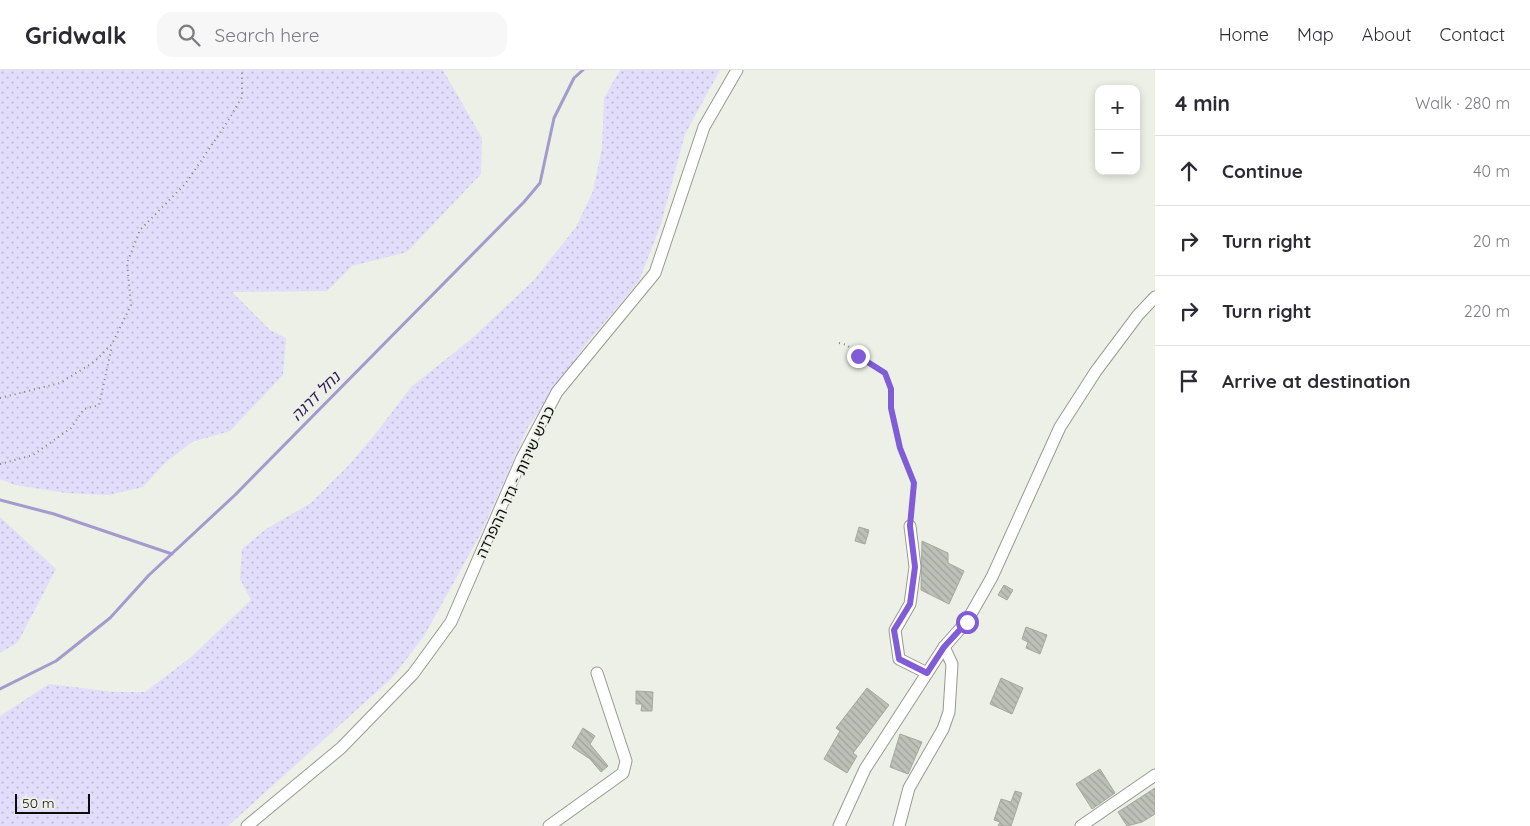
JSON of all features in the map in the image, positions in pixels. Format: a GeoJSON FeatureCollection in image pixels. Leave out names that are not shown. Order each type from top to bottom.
{"type":"FeatureCollection","features":[{"type":"Feature","properties":{"kind":"street","name":"כביש שירות - גדר ההפרדה"},"geometry":{"type":"LineString","coordinates":[[247,826],[341,748],[414,674],[451,622],[522,458],[557,392],[655,273],[704,127],[737,70]]}},
{"type":"Feature","properties":{"kind":"street"},"geometry":{"type":"LineString","coordinates":[[839,826],[865,769],[944,647],[967,622],[992,577],[1060,426],[1096,371],[1138,314],[1155,297]]}},
{"type":"Feature","properties":{"kind":"street"},"geometry":{"type":"LineString","coordinates":[[910,526],[915,567],[910,604],[894,630],[899,659],[927,673]]}},
{"type":"Feature","properties":{"kind":"street"},"geometry":{"type":"LineString","coordinates":[[899,826],[909,788],[943,729],[949,712],[952,664],[944,647]]}},
{"type":"Feature","properties":{"kind":"street"},"geometry":{"type":"LineString","coordinates":[[549,826],[623,773],[626,761],[597,673]]}},
{"type":"Feature","properties":{"kind":"street"},"geometry":{"type":"LineString","coordinates":[[1081,826],[1155,775]]}},
{"type":"Feature","properties":{"kind":"path"},"geometry":{"type":"LineString","coordinates":[[0,464],[33,455],[71,428],[84,408],[99,405],[112,344],[132,305],[127,263],[140,230],[186,183],[228,121],[242,97],[242,70]]}},
{"type":"Feature","properties":{"kind":"path"},"geometry":{"type":"LineString","coordinates":[[838,343],[847,345],[858,356],[885,373],[891,389],[892,416],[900,448],[914,483],[910,526]]}},
{"type":"Feature","properties":{"kind":"path"},"geometry":{"type":"LineString","coordinates":[[0,398],[60,383],[94,362],[112,344]]}},
{"type":"Feature","properties":{"kind":"shaded area"},"geometry":{"type":"Polygon","coordinates":[[[0,70],[443,70],[482,138],[481,174],[407,252],[352,266],[327,291],[232,292],[270,330],[286,338],[283,375],[230,431],[192,442],[165,463],[143,487],[109,495],[66,493],[15,485],[0,479],[0,70]]]}},
{"type":"Feature","properties":{"kind":"shaded area"},"geometry":{"type":"Polygon","coordinates":[[[620,70],[720,70],[685,134],[661,224],[639,281],[586,344],[528,427],[481,533],[424,636],[392,678],[228,826],[0,826],[0,716],[49,684],[114,692],[145,692],[190,658],[251,600],[240,579],[242,549],[266,529],[311,503],[348,466],[411,387],[470,340],[534,280],[576,227],[593,191],[602,148],[604,98],[620,70]]]}},
{"type":"Feature","properties":{"kind":"shaded area"},"geometry":{"type":"Polygon","coordinates":[[[0,517],[56,569],[18,642],[0,653],[0,517]]]}},
{"type":"Feature","properties":{"kind":"building"},"geometry":{"type":"Polygon","coordinates":[[[859,527],[869,530],[865,544],[855,541],[859,527]]]}},
{"type":"Feature","properties":{"kind":"building"},"geometry":{"type":"Polygon","coordinates":[[[922,541],[948,553],[948,563],[964,571],[949,604],[921,590],[922,541]]]}},
{"type":"Feature","properties":{"kind":"building"},"geometry":{"type":"Polygon","coordinates":[[[1004,585],[1013,590],[1007,600],[998,595],[1004,585]]]}},
{"type":"Feature","properties":{"kind":"building"},"geometry":{"type":"Polygon","coordinates":[[[1026,627],[1047,635],[1040,654],[1026,648],[1028,642],[1022,639],[1026,627]]]}},
{"type":"Feature","properties":{"kind":"building"},"geometry":{"type":"Polygon","coordinates":[[[1001,678],[1023,688],[1012,714],[990,704],[1001,678]]]}},
{"type":"Feature","properties":{"kind":"building"},"geometry":{"type":"Polygon","coordinates":[[[867,688],[889,705],[853,753],[857,756],[847,773],[824,759],[840,731],[836,728],[867,688]]]}},
{"type":"Feature","properties":{"kind":"building"},"geometry":{"type":"Polygon","coordinates":[[[636,691],[653,692],[652,711],[641,711],[642,704],[636,704],[636,691]]]}},
{"type":"Feature","properties":{"kind":"building"},"geometry":{"type":"Polygon","coordinates":[[[583,728],[595,736],[590,744],[608,766],[601,772],[590,759],[572,747],[583,728]]]}},
{"type":"Feature","properties":{"kind":"building"},"geometry":{"type":"Polygon","coordinates":[[[900,734],[922,742],[908,774],[890,767],[900,734]]]}},
{"type":"Feature","properties":{"kind":"building"},"geometry":{"type":"Polygon","coordinates":[[[1100,769],[1115,793],[1092,809],[1076,784],[1100,769]]]}},
{"type":"Feature","properties":{"kind":"building"},"geometry":{"type":"Polygon","coordinates":[[[1155,788],[1155,814],[1142,822],[1127,826],[1118,812],[1155,788]]]}},
{"type":"Feature","properties":{"kind":"building"},"geometry":{"type":"Polygon","coordinates":[[[1015,791],[1022,793],[1011,826],[998,826],[1000,822],[994,820],[1001,799],[1011,802],[1015,791]]]}},
{"type":"Feature","properties":{"kind":"waterway","name":"נחל דרגה"},"geometry":{"type":"LineString","coordinates":[[0,689],[56,661],[110,618],[149,575],[235,495],[524,202],[540,183],[554,118],[574,78],[583,70]]}},
{"type":"Feature","properties":{"kind":"waterway"},"geometry":{"type":"LineString","coordinates":[[0,500],[54,514],[172,554]]}},
{"type":"Feature","properties":{"kind":"route"},"geometry":{"type":"LineString","coordinates":[[858,356],[885,373],[891,389],[891,408],[900,448],[914,483],[910,526],[915,567],[910,604],[894,630],[899,659],[927,673],[944,647],[967,622]]}}]}
